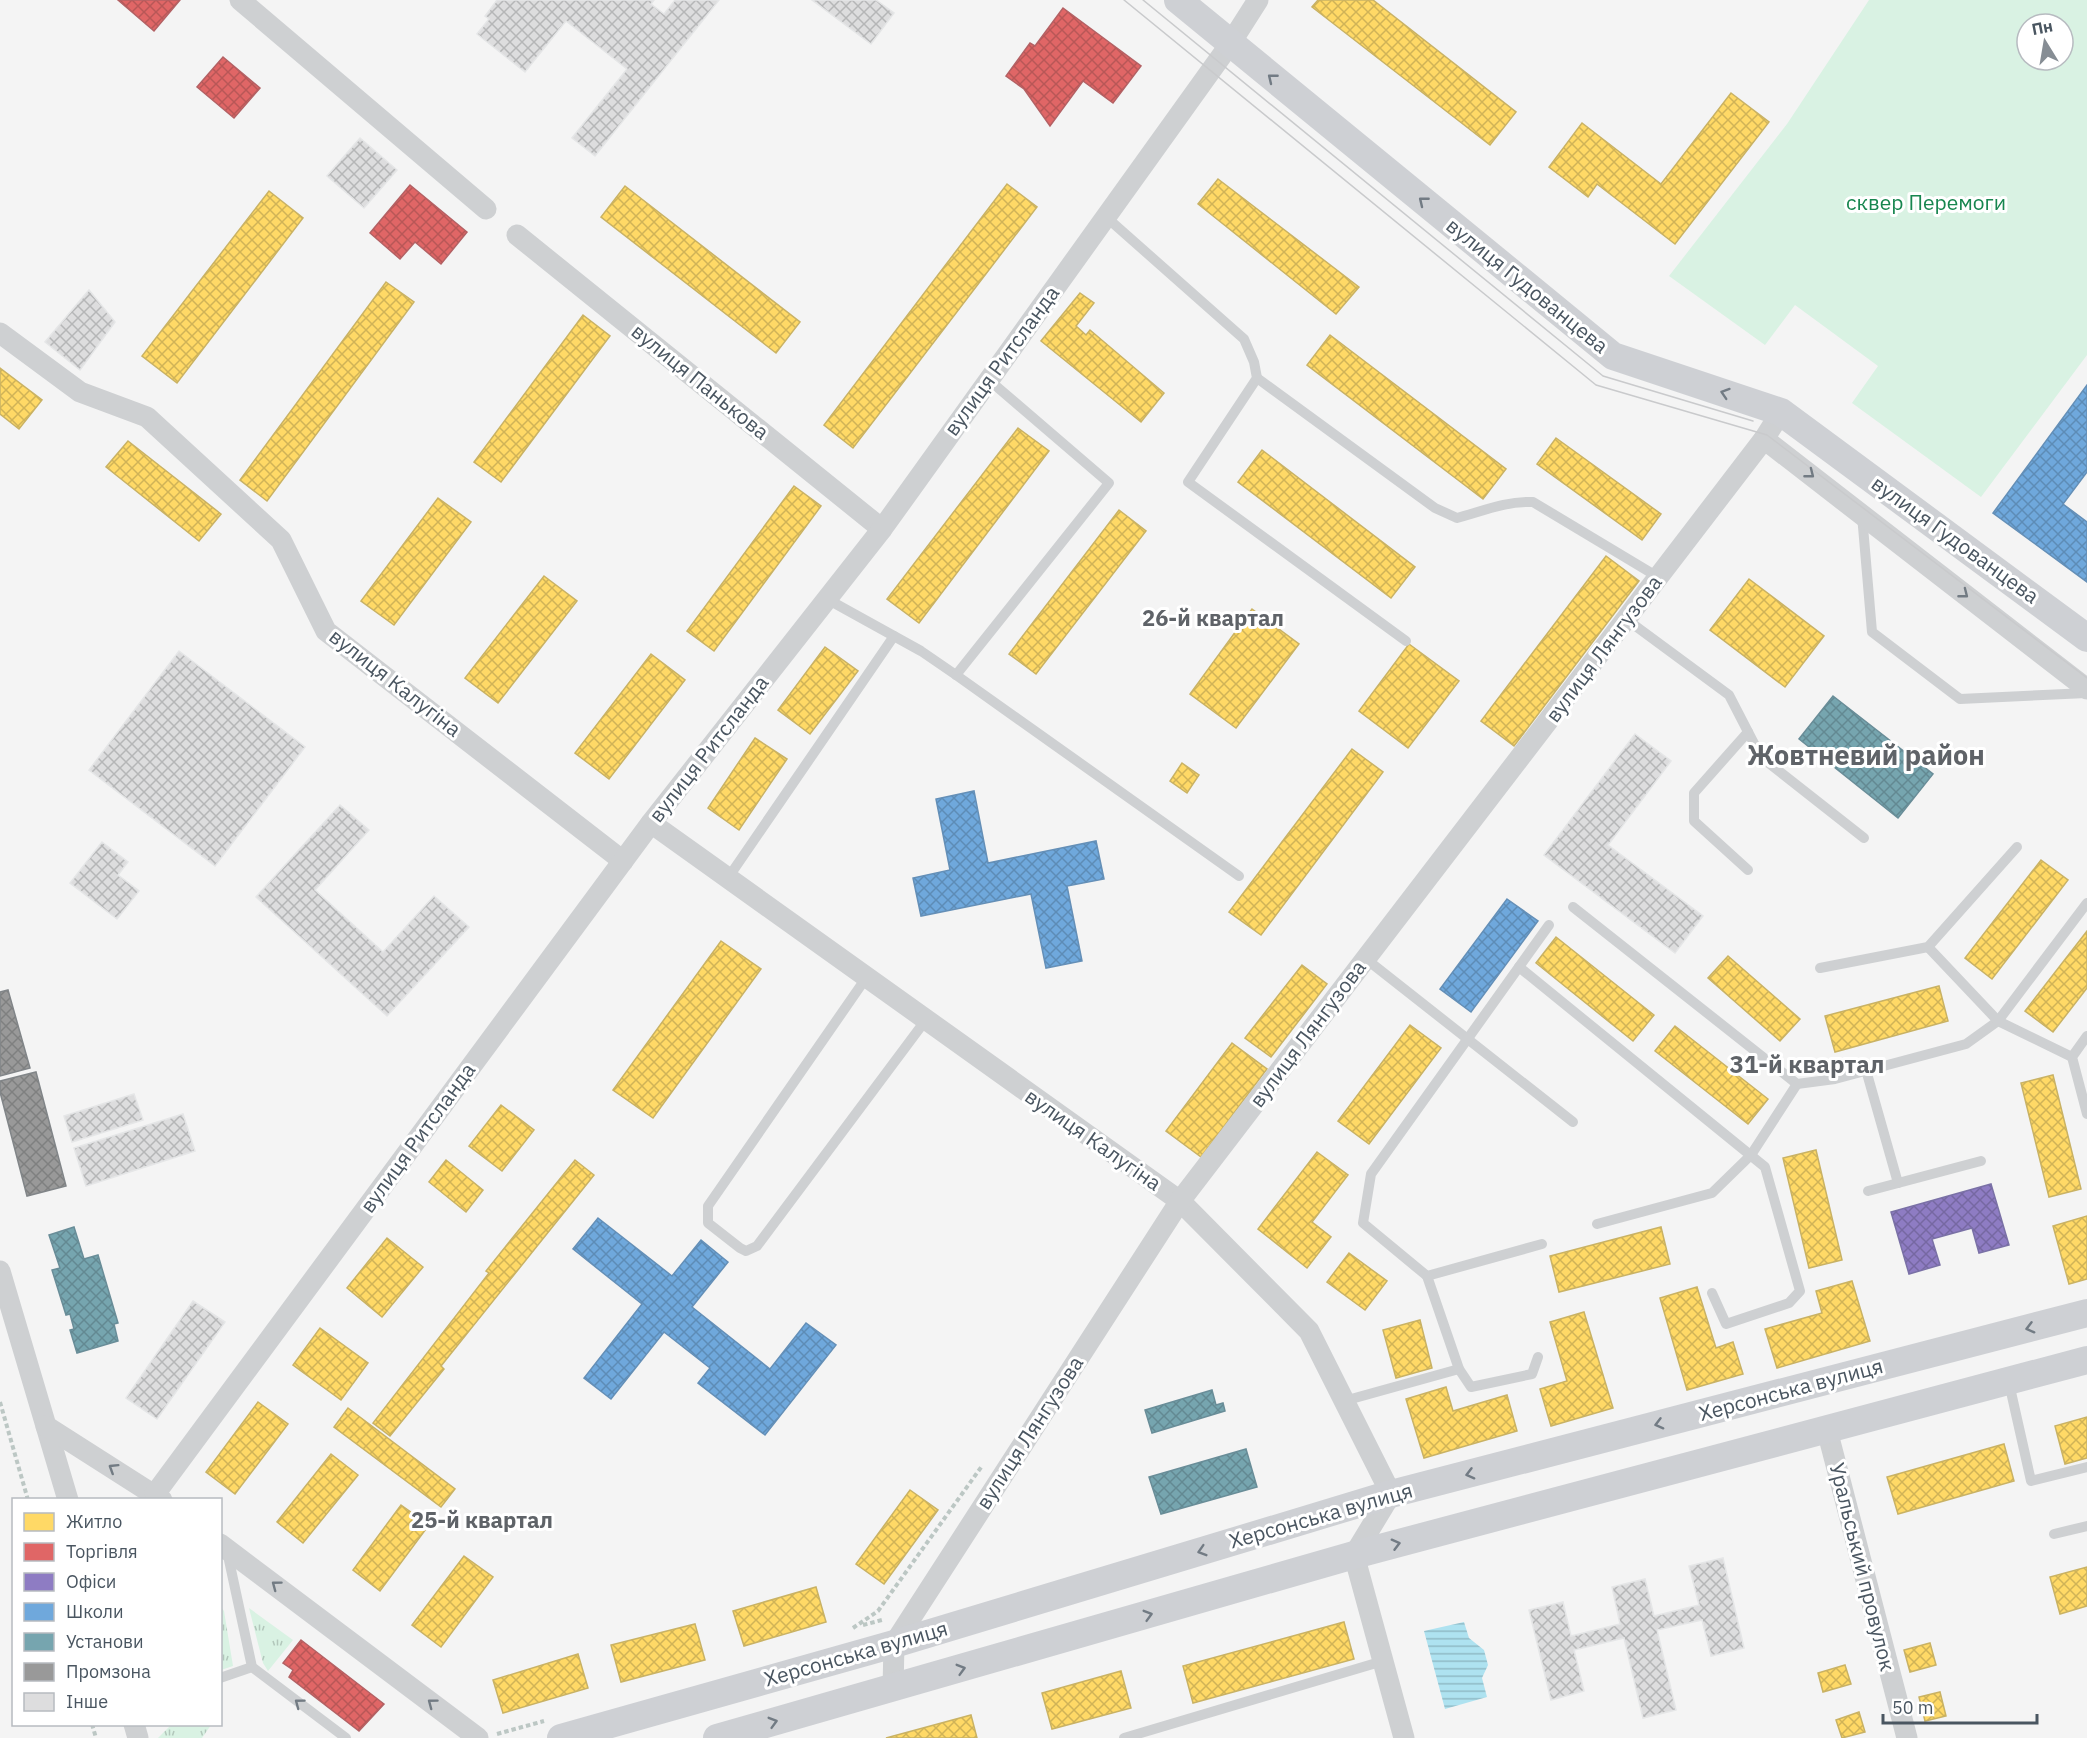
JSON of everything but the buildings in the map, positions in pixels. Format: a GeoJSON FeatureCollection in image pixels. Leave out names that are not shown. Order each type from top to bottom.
{"type":"FeatureCollection","features":[{"type":"Feature","properties":{"kind":"street"},"geometry":{"type":"LineString","coordinates":[[240,0],[486,209]]}},
{"type":"Feature","properties":{"kind":"street","name":"вулиця Гудованцева"},"geometry":{"type":"LineString","coordinates":[[1178,0],[1613,356],[1781,412],[2087,638]]}},
{"type":"Feature","properties":{"kind":"street","name":"вулиця Ритсланда"},"geometry":{"type":"LineString","coordinates":[[159,1497],[651,823],[882,529],[1230,44],[1258,0]]}},
{"type":"Feature","properties":{"kind":"street","name":"вулиця Панькова"},"geometry":{"type":"LineString","coordinates":[[517,235],[882,529]]}},
{"type":"Feature","properties":{"kind":"street","name":"вулиця Калугіна"},"geometry":{"type":"LineString","coordinates":[[0,333],[80,392],[147,417],[281,540],[326,631],[623,861]]}},
{"type":"Feature","properties":{"kind":"street","name":"вулиця Лянгузова"},"geometry":{"type":"LineString","coordinates":[[894,1644],[1180,1201],[1764,439],[1781,412]]}},
{"type":"Feature","properties":{"kind":"street","name":"вулиця Гудованцева"},"geometry":{"type":"LineString","coordinates":[[1764,439],[2087,691]]}},
{"type":"Feature","properties":{"kind":"street","name":"вулиця Калугіна"},"geometry":{"type":"LineString","coordinates":[[651,823],[1180,1201],[1309,1331],[1391,1494]]}},
{"type":"Feature","properties":{"kind":"street"},"geometry":{"type":"LineString","coordinates":[[0,1271],[67,1498]]}},
{"type":"Feature","properties":{"kind":"street","name":"Херсонська вулиця"},"geometry":{"type":"LineString","coordinates":[[561,1738],[894,1644],[1391,1494],[2087,1313]]}},
{"type":"Feature","properties":{"kind":"street","name":"Херсонська вулиця"},"geometry":{"type":"LineString","coordinates":[[717,1738],[1354,1555],[2087,1360]]}},
{"type":"Feature","properties":{"kind":"street"},"geometry":{"type":"LineString","coordinates":[[46,1426],[159,1497]]}},
{"type":"Feature","properties":{"kind":"street","name":"Уральський провулок"},"geometry":{"type":"LineString","coordinates":[[1827,1430],[1906,1738]]}},
{"type":"Feature","properties":{"kind":"street"},"geometry":{"type":"LineString","coordinates":[[1391,1494],[1354,1555],[1404,1738]]}},
{"type":"Feature","properties":{"kind":"street"},"geometry":{"type":"LineString","coordinates":[[223,1546],[478,1738]]}},
{"type":"Feature","properties":{"kind":"street"},"geometry":{"type":"LineString","coordinates":[[893,1689],[894,1644]]}},
{"type":"Feature","properties":{"kind":"lane"},"geometry":{"type":"LineString","coordinates":[[1105,216],[1244,339],[1254,362],[1257,378],[1435,508],[1457,518],[1514,501],[1533,502],[1658,578]]}},
{"type":"Feature","properties":{"kind":"lane"},"geometry":{"type":"LineString","coordinates":[[1257,378],[1188,482],[1406,641]]}},
{"type":"Feature","properties":{"kind":"lane"},"geometry":{"type":"LineString","coordinates":[[956,675],[1109,483],[989,380]]}},
{"type":"Feature","properties":{"kind":"lane"},"geometry":{"type":"LineString","coordinates":[[1862,515],[1872,632],[1960,699],[2087,691]]}},
{"type":"Feature","properties":{"kind":"lane"},"geometry":{"type":"LineString","coordinates":[[827,599],[894,636],[956,675],[1239,876]]}},
{"type":"Feature","properties":{"kind":"lane"},"geometry":{"type":"LineString","coordinates":[[1626,620],[1729,696],[1761,757],[1864,838]]}},
{"type":"Feature","properties":{"kind":"lane"},"geometry":{"type":"LineString","coordinates":[[728,878],[894,636]]}},
{"type":"Feature","properties":{"kind":"lane"},"geometry":{"type":"LineString","coordinates":[[1748,732],[1695,794],[1694,821],[1748,870]]}},
{"type":"Feature","properties":{"kind":"lane"},"geometry":{"type":"LineString","coordinates":[[1820,968],[1928,947],[2017,848]]}},
{"type":"Feature","properties":{"kind":"lane"},"geometry":{"type":"LineString","coordinates":[[1573,906],[1797,1083],[1835,1079],[1966,1044],[1998,1021],[2087,903]]}},
{"type":"Feature","properties":{"kind":"lane"},"geometry":{"type":"LineString","coordinates":[[1538,1357],[1532,1374],[1472,1387],[1459,1369],[1428,1276],[1363,1222],[1371,1174],[1549,925]]}},
{"type":"Feature","properties":{"kind":"lane"},"geometry":{"type":"LineString","coordinates":[[1928,947],[1998,1021],[2072,1058],[2087,1114]]}},
{"type":"Feature","properties":{"kind":"lane"},"geometry":{"type":"LineString","coordinates":[[1366,959],[1574,1122]]}},
{"type":"Feature","properties":{"kind":"lane"},"geometry":{"type":"LineString","coordinates":[[1519,968],[1765,1167],[1800,1291],[1789,1303],[1726,1324],[1712,1293]]}},
{"type":"Feature","properties":{"kind":"lane"},"geometry":{"type":"LineString","coordinates":[[866,978],[708,1206],[708,1223],[740,1248],[746,1251],[757,1246],[925,1021]]}},
{"type":"Feature","properties":{"kind":"lane"},"geometry":{"type":"LineString","coordinates":[[2072,1058],[2087,1036]]}},
{"type":"Feature","properties":{"kind":"lane"},"geometry":{"type":"LineString","coordinates":[[1866,1071],[1898,1183]]}},
{"type":"Feature","properties":{"kind":"lane"},"geometry":{"type":"LineString","coordinates":[[1597,1224],[1712,1193],[1751,1155],[1797,1083]]}},
{"type":"Feature","properties":{"kind":"lane"},"geometry":{"type":"LineString","coordinates":[[1868,1191],[1981,1161]]}},
{"type":"Feature","properties":{"kind":"lane"},"geometry":{"type":"LineString","coordinates":[[1428,1276],[1542,1244]]}},
{"type":"Feature","properties":{"kind":"lane"},"geometry":{"type":"LineString","coordinates":[[1344,1401],[1459,1369]]}},
{"type":"Feature","properties":{"kind":"lane"},"geometry":{"type":"LineString","coordinates":[[2009,1381],[2031,1481],[2087,1467]]}},
{"type":"Feature","properties":{"kind":"lane"},"geometry":{"type":"LineString","coordinates":[[2054,1534],[2087,1526]]}},
{"type":"Feature","properties":{"kind":"lane"},"geometry":{"type":"LineString","coordinates":[[223,1546],[252,1667],[346,1738]]}},
{"type":"Feature","properties":{"kind":"lane"},"geometry":{"type":"LineString","coordinates":[[1124,1738],[1383,1661]]}},
{"type":"Feature","properties":{"kind":"lane"},"geometry":{"type":"LineString","coordinates":[[222,1677],[252,1667]]}},
{"type":"Feature","properties":{"kind":"path"},"geometry":{"type":"LineString","coordinates":[[0,1402],[27,1498]]}},
{"type":"Feature","properties":{"kind":"green space","name":"сквер Перемоги"},"geometry":{"type":"Polygon","coordinates":[[[1869,0],[2087,0],[2087,355],[1981,497],[1852,403],[1878,366],[1795,305],[1765,345],[1669,276],[1787,124],[1869,0]]]}},
{"type":"Feature","properties":{"kind":"green space"},"geometry":{"type":"Polygon","coordinates":[[[222,1608],[224,1611],[233,1666],[222,1670],[222,1608]]]}},
{"type":"Feature","properties":{"kind":"green space"},"geometry":{"type":"Polygon","coordinates":[[[249,1608],[293,1640],[268,1671],[263,1663],[249,1608]]]}},
{"type":"Feature","properties":{"kind":"green space"},"geometry":{"type":"Polygon","coordinates":[[[170,1726],[210,1726],[202,1738],[158,1738],[170,1726]]]}},
{"type":"Feature","properties":{"kind":"water"},"geometry":{"type":"Polygon","coordinates":[[[1464,1622],[1469,1638],[1484,1650],[1488,1665],[1482,1678],[1487,1697],[1445,1709],[1424,1631],[1464,1622]]]}},
{"type":"Feature","properties":{"kind":"tram line"},"geometry":{"type":"LineString","coordinates":[[1124,0],[1596,385],[1767,435],[2087,678]]}},
{"type":"Feature","properties":{"kind":"tram line"},"geometry":{"type":"LineString","coordinates":[[1143,0],[1603,376],[1753,421]]}},
{"type":"Feature","properties":{"kind":"district","name":"26-й квартал"},"geometry":{"type":"Point","coordinates":[1213,618]}},
{"type":"Feature","properties":{"kind":"district","name":"Жовтневий район"},"geometry":{"type":"Point","coordinates":[1866,756]}},
{"type":"Feature","properties":{"kind":"district","name":"31-й квартал"},"geometry":{"type":"Point","coordinates":[1807,1065]}},
{"type":"Feature","properties":{"kind":"district","name":"25-й квартал"},"geometry":{"type":"Point","coordinates":[482,1520]}}]}
